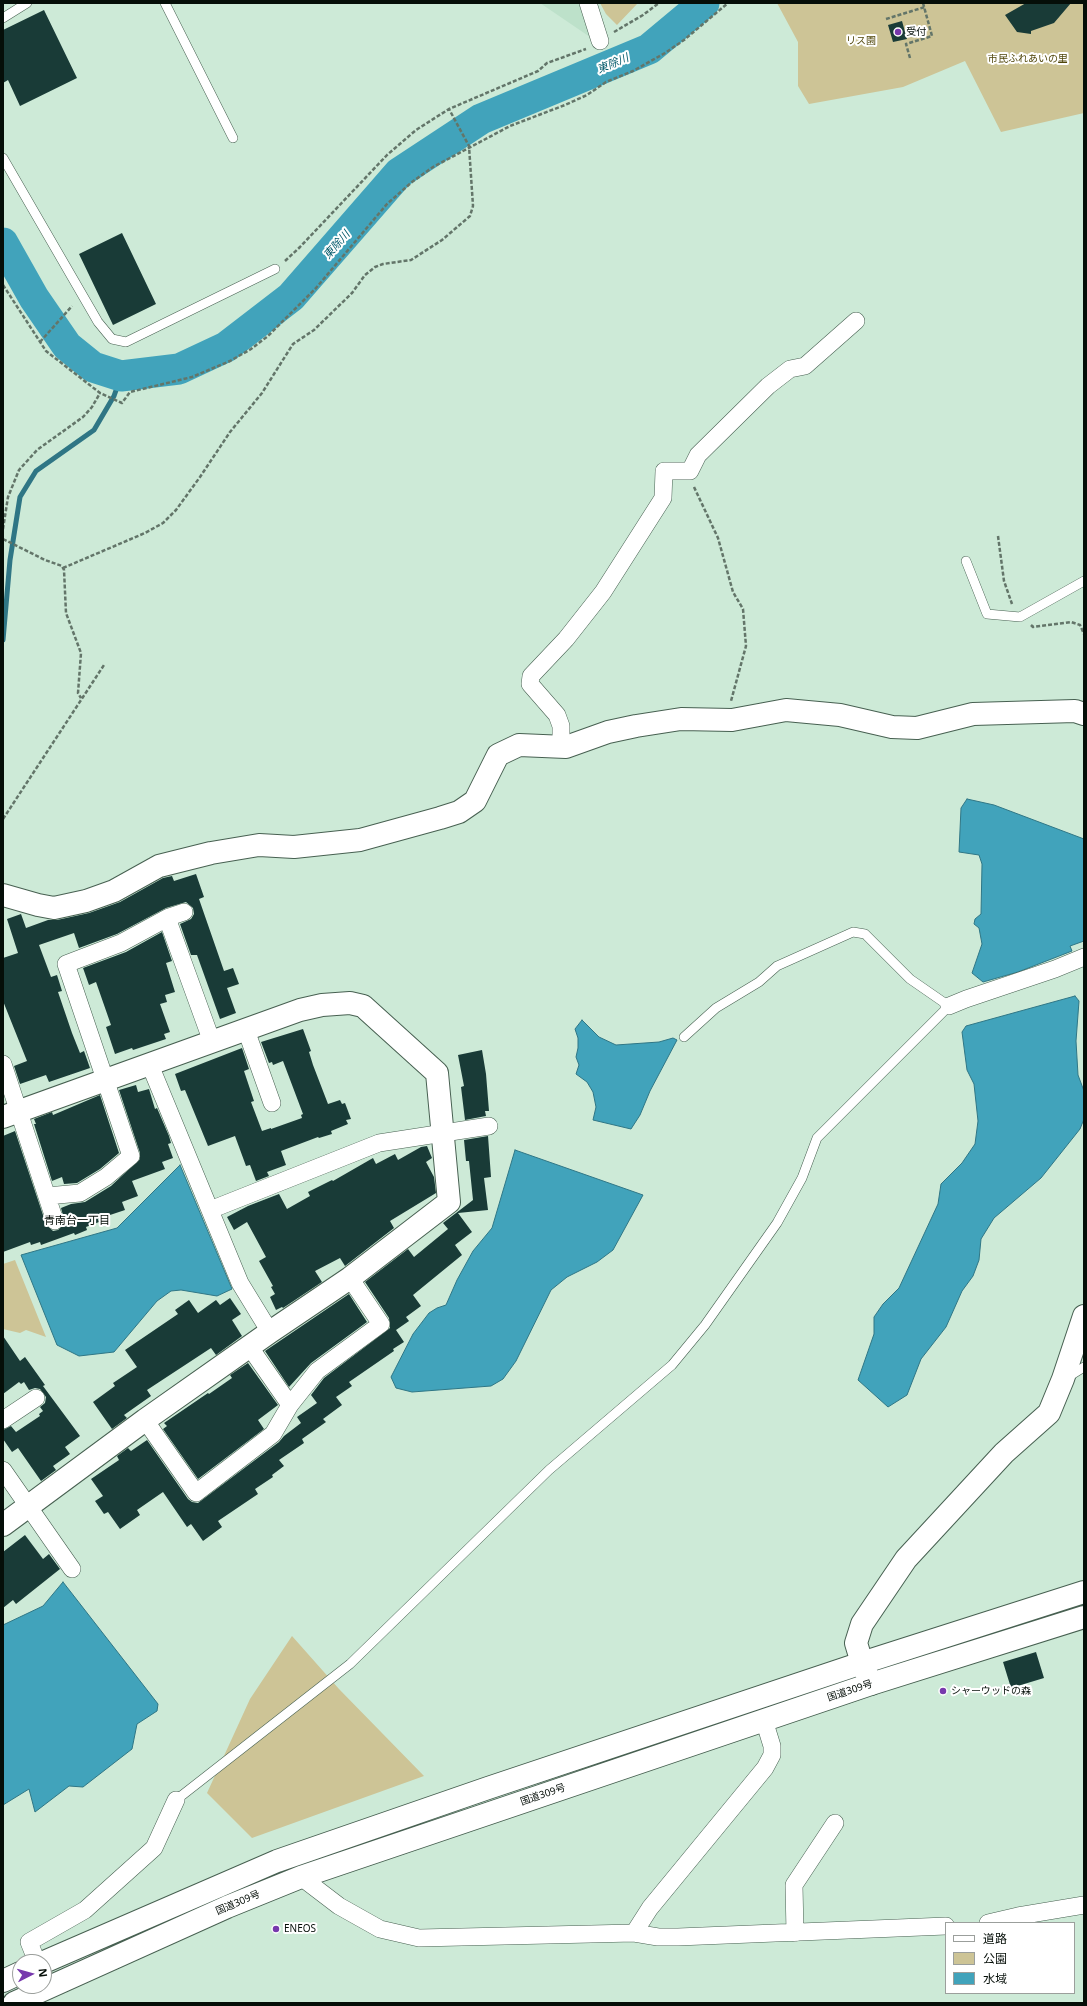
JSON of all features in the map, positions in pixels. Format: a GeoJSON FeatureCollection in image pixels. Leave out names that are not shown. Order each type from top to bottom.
{"type":"FeatureCollection","features":[{"type":"Feature","properties":{"kind":"main road"},"geometry":{"type":"LineString","coordinates":[[3,895],[54,908],[86,901],[114,891],[159,866],[211,853],[259,845],[294,847],[360,840],[459,812],[475,801],[498,755],[519,745],[566,747],[608,732],[636,726],[681,719],[732,720],[786,710],[840,715],[892,727],[917,728],[972,714],[1075,711],[1084,714]]}},
{"type":"Feature","properties":{"kind":"main road"},"geometry":{"type":"LineString","coordinates":[[3,1524],[249,1346],[350,1278],[449,1202],[437,1072],[363,1006],[350,1003],[322,1005],[300,1010],[11,1115]]}},
{"type":"Feature","properties":{"kind":"main road"},"geometry":{"type":"LineString","coordinates":[[871,1684],[862,1663],[856,1643],[862,1624],[906,1559],[1004,1454],[1049,1412],[1063,1380],[1084,1316]]}},
{"type":"Feature","properties":{"kind":"main road"},"geometry":{"type":"LineString","coordinates":[[52,1959],[276,1861],[488,1788],[862,1663],[1084,1592]]}},
{"type":"Feature","properties":{"kind":"main road","name":"国道309号"},"geometry":{"type":"LineString","coordinates":[[14,2003],[228,1907],[301,1877],[871,1684],[1084,1617]]}},
{"type":"Feature","properties":{"kind":"street"},"geometry":{"type":"LineString","coordinates":[[588,3],[600,41]]}},
{"type":"Feature","properties":{"kind":"street"},"geometry":{"type":"LineString","coordinates":[[561,746],[561,726],[557,715],[530,684],[531,676],[566,639],[603,592],[663,498],[664,471],[690,471],[698,455],[768,386],[790,369],[805,366],[856,321]]}},
{"type":"Feature","properties":{"kind":"street"},"geometry":{"type":"LineString","coordinates":[[47,1196],[80,1192],[106,1177],[131,1156],[66,964],[121,943],[166,918],[184,912]]}},
{"type":"Feature","properties":{"kind":"street"},"geometry":{"type":"LineString","coordinates":[[166,918],[212,1042]]}},
{"type":"Feature","properties":{"kind":"street"},"geometry":{"type":"LineString","coordinates":[[949,1006],[1055,969],[1084,957]]}},
{"type":"Feature","properties":{"kind":"street"},"geometry":{"type":"LineString","coordinates":[[246,1030],[272,1103]]}},
{"type":"Feature","properties":{"kind":"street"},"geometry":{"type":"LineString","coordinates":[[3,1064],[11,1115],[47,1196],[55,1221]]}},
{"type":"Feature","properties":{"kind":"street"},"geometry":{"type":"LineString","coordinates":[[150,1064],[240,1283],[270,1332]]}},
{"type":"Feature","properties":{"kind":"street"},"geometry":{"type":"LineString","coordinates":[[210,1210],[380,1144],[489,1126]]}},
{"type":"Feature","properties":{"kind":"street"},"geometry":{"type":"LineString","coordinates":[[145,1420],[196,1493],[273,1434],[290,1405],[317,1371],[381,1324],[350,1278]]}},
{"type":"Feature","properties":{"kind":"street"},"geometry":{"type":"LineString","coordinates":[[249,1346],[290,1405]]}},
{"type":"Feature","properties":{"kind":"street"},"geometry":{"type":"LineString","coordinates":[[3,1420],[36,1398]]}},
{"type":"Feature","properties":{"kind":"street"},"geometry":{"type":"LineString","coordinates":[[3,1470],[72,1568]]}},
{"type":"Feature","properties":{"kind":"street"},"geometry":{"type":"LineString","coordinates":[[634,1933],[650,1908],[765,1768],[772,1755],[772,1746],[764,1720]]}},
{"type":"Feature","properties":{"kind":"street"},"geometry":{"type":"LineString","coordinates":[[34,1954],[29,1942],[85,1910],[154,1848],[176,1800]]}},
{"type":"Feature","properties":{"kind":"street"},"geometry":{"type":"LineString","coordinates":[[795,1933],[794,1885],[835,1823]]}},
{"type":"Feature","properties":{"kind":"street"},"geometry":{"type":"LineString","coordinates":[[301,1877],[339,1906],[380,1929],[419,1938],[634,1933],[658,1937],[678,1937],[945,1926]]}},
{"type":"Feature","properties":{"kind":"street"},"geometry":{"type":"LineString","coordinates":[[992,1922],[1018,1916],[1084,1905]]}},
{"type":"Feature","properties":{"kind":"lane"},"geometry":{"type":"LineString","coordinates":[[3,18],[27,3]]}},
{"type":"Feature","properties":{"kind":"lane"},"geometry":{"type":"LineString","coordinates":[[165,3],[233,138]]}},
{"type":"Feature","properties":{"kind":"lane"},"geometry":{"type":"LineString","coordinates":[[3,158],[98,322],[112,339],[126,342],[275,269]]}},
{"type":"Feature","properties":{"kind":"lane"},"geometry":{"type":"LineString","coordinates":[[966,561],[987,614],[1020,617],[1084,581]]}},
{"type":"Feature","properties":{"kind":"lane"},"geometry":{"type":"LineString","coordinates":[[176,1800],[350,1664],[549,1470],[672,1365],[705,1325],[777,1223],[802,1178],[817,1138],[949,1006],[910,978],[865,934],[853,932],[777,966],[759,982],[716,1008],[684,1037]]}},
{"type":"Feature","properties":{"kind":"lane"},"geometry":{"type":"LineString","coordinates":[[1063,1380],[1084,1367]]}},
{"type":"Feature","properties":{"kind":"path"},"geometry":{"type":"LineString","coordinates":[[275,269],[300,247],[388,155],[416,130],[449,109],[538,71],[547,63],[577,53],[600,41],[643,15],[659,3]]}},
{"type":"Feature","properties":{"kind":"path"},"geometry":{"type":"LineString","coordinates":[[3,285],[46,352],[100,393],[122,403],[130,392],[192,377],[230,361],[251,349],[268,336],[300,306],[387,204],[428,170],[469,146],[516,123],[565,105],[587,95],[606,82],[633,71],[684,40],[728,3]]}},
{"type":"Feature","properties":{"kind":"path"},"geometry":{"type":"LineString","coordinates":[[910,58],[906,44],[932,36],[924,3]]}},
{"type":"Feature","properties":{"kind":"path"},"geometry":{"type":"LineString","coordinates":[[886,19],[925,7]]}},
{"type":"Feature","properties":{"kind":"path"},"geometry":{"type":"LineString","coordinates":[[63,568],[145,533],[163,523],[176,510],[230,432],[262,393],[293,344],[314,330],[352,294],[365,275],[375,267],[383,264],[411,260],[442,240],[470,216],[473,206],[469,146],[449,109]]}},
{"type":"Feature","properties":{"kind":"path"},"geometry":{"type":"LineString","coordinates":[[40,342],[72,306]]}},
{"type":"Feature","properties":{"kind":"path"},"geometry":{"type":"LineString","coordinates":[[3,529],[12,482],[22,465],[37,450],[83,418],[92,407],[100,393]]}},
{"type":"Feature","properties":{"kind":"path"},"geometry":{"type":"LineString","coordinates":[[690,471],[695,490],[718,538],[733,592],[743,609],[746,646],[731,702],[732,720]]}},
{"type":"Feature","properties":{"kind":"path"},"geometry":{"type":"LineString","coordinates":[[3,539],[45,560],[62,566],[63,568]]}},
{"type":"Feature","properties":{"kind":"path"},"geometry":{"type":"LineString","coordinates":[[63,568],[66,613],[81,653],[78,693],[82,698]]}},
{"type":"Feature","properties":{"kind":"path"},"geometry":{"type":"LineString","coordinates":[[3,819],[44,759],[104,665]]}},
{"type":"Feature","properties":{"kind":"shaded area"},"geometry":{"type":"Polygon","coordinates":[[[540,3],[579,3],[590,37],[540,3]]]}},
{"type":"Feature","properties":{"kind":"green space"},"geometry":{"type":"Polygon","coordinates":[[[600,3],[638,3],[617,25],[606,14],[600,3]]]}},
{"type":"Feature","properties":{"kind":"green space","name":"市民ふれあいの里"},"geometry":{"type":"Polygon","coordinates":[[[777,3],[1084,3],[1084,113],[1001,132],[965,61],[903,87],[809,104],[798,86],[798,42],[777,3]]]}},
{"type":"Feature","properties":{"kind":"green space"},"geometry":{"type":"Polygon","coordinates":[[[15,1260],[46,1337],[26,1330],[20,1333],[3,1329],[3,1264],[15,1260]]]}},
{"type":"Feature","properties":{"kind":"green space"},"geometry":{"type":"Polygon","coordinates":[[[292,1636],[339,1689],[424,1776],[252,1838],[207,1793],[250,1699],[292,1636]]]}},
{"type":"Feature","properties":{"kind":"water"},"geometry":{"type":"Polygon","coordinates":[[[967,799],[994,805],[1084,839],[1084,941],[1070,946],[1072,951],[1018,972],[983,982],[972,973],[982,944],[979,928],[974,924],[975,919],[981,914],[982,864],[979,855],[959,852],[961,808],[967,799]]]}},
{"type":"Feature","properties":{"kind":"water"},"geometry":{"type":"Polygon","coordinates":[[[1075,996],[1079,1001],[1076,1041],[1078,1075],[1084,1091],[1084,1119],[1080,1129],[1041,1178],[994,1218],[981,1239],[979,1260],[973,1276],[962,1291],[946,1327],[921,1359],[907,1395],[888,1407],[858,1380],[874,1334],[874,1317],[883,1304],[899,1288],[938,1204],[941,1184],[962,1163],[975,1144],[978,1121],[974,1084],[967,1070],[962,1032],[966,1026],[1075,996]]]}},
{"type":"Feature","properties":{"kind":"water"},"geometry":{"type":"Polygon","coordinates":[[[582,1020],[599,1037],[616,1045],[659,1042],[673,1038],[677,1040],[650,1091],[640,1115],[631,1129],[593,1120],[596,1107],[593,1092],[587,1082],[576,1074],[579,1065],[576,1057],[578,1038],[575,1029],[582,1020]]]}},
{"type":"Feature","properties":{"kind":"water"},"geometry":{"type":"Polygon","coordinates":[[[515,1150],[643,1195],[613,1250],[597,1262],[567,1277],[551,1290],[516,1361],[503,1379],[491,1386],[412,1392],[396,1388],[391,1377],[413,1334],[429,1313],[446,1305],[457,1280],[473,1251],[492,1228],[515,1150]]]}},
{"type":"Feature","properties":{"kind":"water"},"geometry":{"type":"Polygon","coordinates":[[[180,1165],[232,1289],[217,1296],[181,1290],[171,1291],[157,1301],[114,1352],[79,1356],[57,1345],[21,1255],[117,1228],[180,1165]]]}},
{"type":"Feature","properties":{"kind":"water"},"geometry":{"type":"Polygon","coordinates":[[[63,1582],[158,1704],[157,1711],[137,1724],[132,1749],[83,1787],[69,1786],[35,1812],[29,1789],[3,1805],[3,1625],[43,1606],[63,1582]]]}},
{"type":"Feature","properties":{"kind":"building"},"geometry":{"type":"Polygon","coordinates":[[[1026,3],[1071,3],[1054,23],[1031,31],[1031,34],[1017,32],[1005,15],[1026,3]]]}},
{"type":"Feature","properties":{"kind":"building"},"geometry":{"type":"Polygon","coordinates":[[[44,10],[77,78],[20,106],[8,80],[3,83],[3,30],[44,10]]]}},
{"type":"Feature","properties":{"kind":"building","name":"受付"},"geometry":{"type":"Polygon","coordinates":[[[902,21],[907,39],[893,42],[888,25],[902,21]]]}},
{"type":"Feature","properties":{"kind":"building"},"geometry":{"type":"Polygon","coordinates":[[[122,233],[156,304],[113,325],[79,254],[122,233]]]}},
{"type":"Feature","properties":{"kind":"building"},"geometry":{"type":"Polygon","coordinates":[[[196,874],[204,897],[199,899],[224,971],[233,968],[239,984],[227,988],[236,1013],[220,1019],[197,955],[191,955],[180,924],[191,919],[194,914],[193,908],[186,902],[166,908],[117,934],[79,948],[74,933],[39,945],[51,977],[57,975],[62,991],[58,992],[72,1033],[80,1053],[84,1051],[90,1068],[49,1082],[46,1075],[20,1084],[14,1066],[27,1061],[3,1001],[3,958],[18,953],[7,919],[21,914],[26,928],[48,920],[57,920],[89,913],[120,902],[163,878],[172,876],[174,881],[196,874]]]}},
{"type":"Feature","properties":{"kind":"building"},"geometry":{"type":"Polygon","coordinates":[[[162,932],[172,961],[166,963],[175,992],[165,995],[167,1002],[160,1004],[170,1032],[164,1034],[166,1039],[133,1050],[132,1048],[115,1054],[106,1027],[111,1025],[96,982],[89,985],[83,968],[126,952],[162,932]]]}},
{"type":"Feature","properties":{"kind":"building"},"geometry":{"type":"Polygon","coordinates":[[[303,1029],[311,1051],[309,1052],[313,1065],[328,1104],[340,1100],[342,1104],[345,1103],[351,1119],[346,1120],[348,1124],[331,1131],[332,1134],[318,1137],[281,1151],[286,1165],[267,1172],[269,1176],[256,1181],[250,1165],[246,1166],[235,1136],[208,1146],[185,1090],[181,1091],[175,1074],[242,1048],[249,1069],[244,1071],[254,1101],[251,1102],[262,1131],[271,1129],[302,1118],[301,1115],[303,1114],[283,1061],[273,1065],[272,1062],[269,1063],[261,1042],[303,1029]]]}},
{"type":"Feature","properties":{"kind":"building"},"geometry":{"type":"Polygon","coordinates":[[[482,1050],[486,1074],[489,1111],[485,1111],[486,1116],[465,1120],[461,1087],[464,1086],[458,1055],[482,1050]]]}},
{"type":"Feature","properties":{"kind":"building"},"geometry":{"type":"Polygon","coordinates":[[[136,1085],[138,1092],[149,1089],[155,1109],[157,1108],[169,1136],[171,1143],[168,1144],[173,1158],[162,1162],[165,1169],[132,1181],[138,1196],[122,1202],[125,1210],[98,1219],[99,1222],[86,1227],[87,1230],[41,1245],[40,1242],[31,1245],[30,1242],[3,1252],[3,1136],[15,1131],[46,1224],[53,1231],[58,1230],[65,1223],[61,1208],[71,1204],[85,1202],[111,1186],[140,1159],[140,1153],[119,1090],[136,1085]]]}},
{"type":"Feature","properties":{"kind":"building"},"geometry":{"type":"Polygon","coordinates":[[[100,1095],[119,1153],[100,1169],[77,1183],[64,1184],[62,1177],[52,1181],[34,1124],[36,1124],[34,1119],[52,1112],[53,1115],[100,1095]]]}},
{"type":"Feature","properties":{"kind":"building"},"geometry":{"type":"Polygon","coordinates":[[[488,1136],[491,1177],[484,1178],[488,1210],[458,1213],[472,1232],[455,1245],[462,1255],[413,1295],[421,1306],[406,1317],[409,1321],[396,1330],[404,1342],[393,1349],[394,1351],[349,1382],[352,1386],[336,1397],[342,1405],[323,1419],[326,1422],[302,1439],[304,1443],[279,1460],[284,1466],[272,1475],[273,1477],[255,1489],[258,1494],[218,1521],[222,1527],[203,1541],[191,1524],[187,1527],[163,1492],[137,1510],[140,1515],[120,1529],[108,1512],[104,1514],[95,1501],[103,1496],[91,1479],[119,1460],[117,1456],[128,1448],[131,1451],[147,1440],[188,1499],[192,1502],[198,1503],[279,1442],[284,1436],[301,1423],[297,1417],[317,1403],[311,1395],[324,1378],[390,1328],[389,1318],[365,1282],[408,1249],[414,1257],[448,1229],[443,1223],[473,1200],[469,1161],[466,1161],[464,1140],[488,1136]]]}},
{"type":"Feature","properties":{"kind":"building"},"geometry":{"type":"Polygon","coordinates":[[[427,1146],[432,1158],[426,1162],[434,1177],[436,1193],[390,1221],[394,1228],[345,1266],[340,1258],[315,1271],[322,1282],[283,1308],[282,1307],[276,1310],[270,1297],[275,1294],[271,1287],[273,1286],[259,1261],[266,1257],[247,1222],[234,1230],[227,1217],[248,1206],[279,1194],[287,1209],[310,1196],[308,1192],[332,1180],[333,1181],[373,1158],[376,1164],[395,1154],[398,1160],[421,1147],[427,1146]]]}},
{"type":"Feature","properties":{"kind":"building"},"geometry":{"type":"Polygon","coordinates":[[[349,1294],[367,1322],[311,1363],[289,1387],[265,1351],[349,1294]]]}},
{"type":"Feature","properties":{"kind":"building"},"geometry":{"type":"Polygon","coordinates":[[[230,1298],[241,1314],[232,1320],[242,1336],[216,1355],[211,1348],[147,1390],[151,1396],[124,1415],[127,1418],[112,1429],[93,1402],[115,1386],[113,1383],[137,1367],[125,1350],[178,1314],[175,1310],[189,1300],[198,1313],[216,1300],[220,1305],[230,1298]]]}},
{"type":"Feature","properties":{"kind":"building"},"geometry":{"type":"Polygon","coordinates":[[[3,1336],[20,1361],[25,1357],[45,1385],[43,1386],[80,1436],[65,1447],[70,1454],[53,1466],[56,1470],[41,1481],[18,1448],[12,1452],[3,1439],[3,1430],[11,1426],[16,1432],[40,1416],[39,1414],[43,1411],[40,1407],[45,1403],[46,1397],[40,1389],[35,1388],[29,1390],[24,1382],[21,1384],[19,1382],[3,1394],[3,1336]]]}},
{"type":"Feature","properties":{"kind":"building"},"geometry":{"type":"Polygon","coordinates":[[[248,1363],[278,1405],[258,1420],[264,1429],[198,1479],[163,1429],[167,1426],[164,1423],[232,1378],[230,1375],[248,1363]]]}},
{"type":"Feature","properties":{"kind":"building"},"geometry":{"type":"Polygon","coordinates":[[[25,1535],[43,1559],[49,1554],[60,1569],[16,1604],[13,1600],[3,1608],[3,1552],[25,1535]]]}},
{"type":"Feature","properties":{"kind":"building"},"geometry":{"type":"Polygon","coordinates":[[[1036,1652],[1044,1678],[1011,1688],[1003,1662],[1036,1652]]]}},
{"type":"Feature","properties":{"kind":"waterway","name":"東除川"},"geometry":{"type":"LineString","coordinates":[[3,243],[34,298],[67,346],[93,367],[121,376],[179,369],[226,347],[291,297],[399,173],[481,119],[649,49],[704,3]]}},
{"type":"Feature","properties":{"kind":"waterway"},"geometry":{"type":"LineString","coordinates":[[3,640],[10,560],[20,497],[36,471],[94,430],[114,396],[121,376]]}},
{"type":"Feature","properties":{"kind":"place","name":"受付"},"geometry":{"type":"Point","coordinates":[898,32]}},
{"type":"Feature","properties":{"kind":"place","name":"シャーウッドの森"},"geometry":{"type":"Point","coordinates":[943,1691]}},
{"type":"Feature","properties":{"kind":"place","name":"ENEOS"},"geometry":{"type":"Point","coordinates":[276,1929]}},
{"type":"Feature","properties":{"kind":"district","name":"青南台一丁目"},"geometry":{"type":"Point","coordinates":[77,1221]}},
{"type":"Feature","properties":{"kind":"park label","name":"リス園"},"geometry":{"type":"Point","coordinates":[861,41]}}]}
